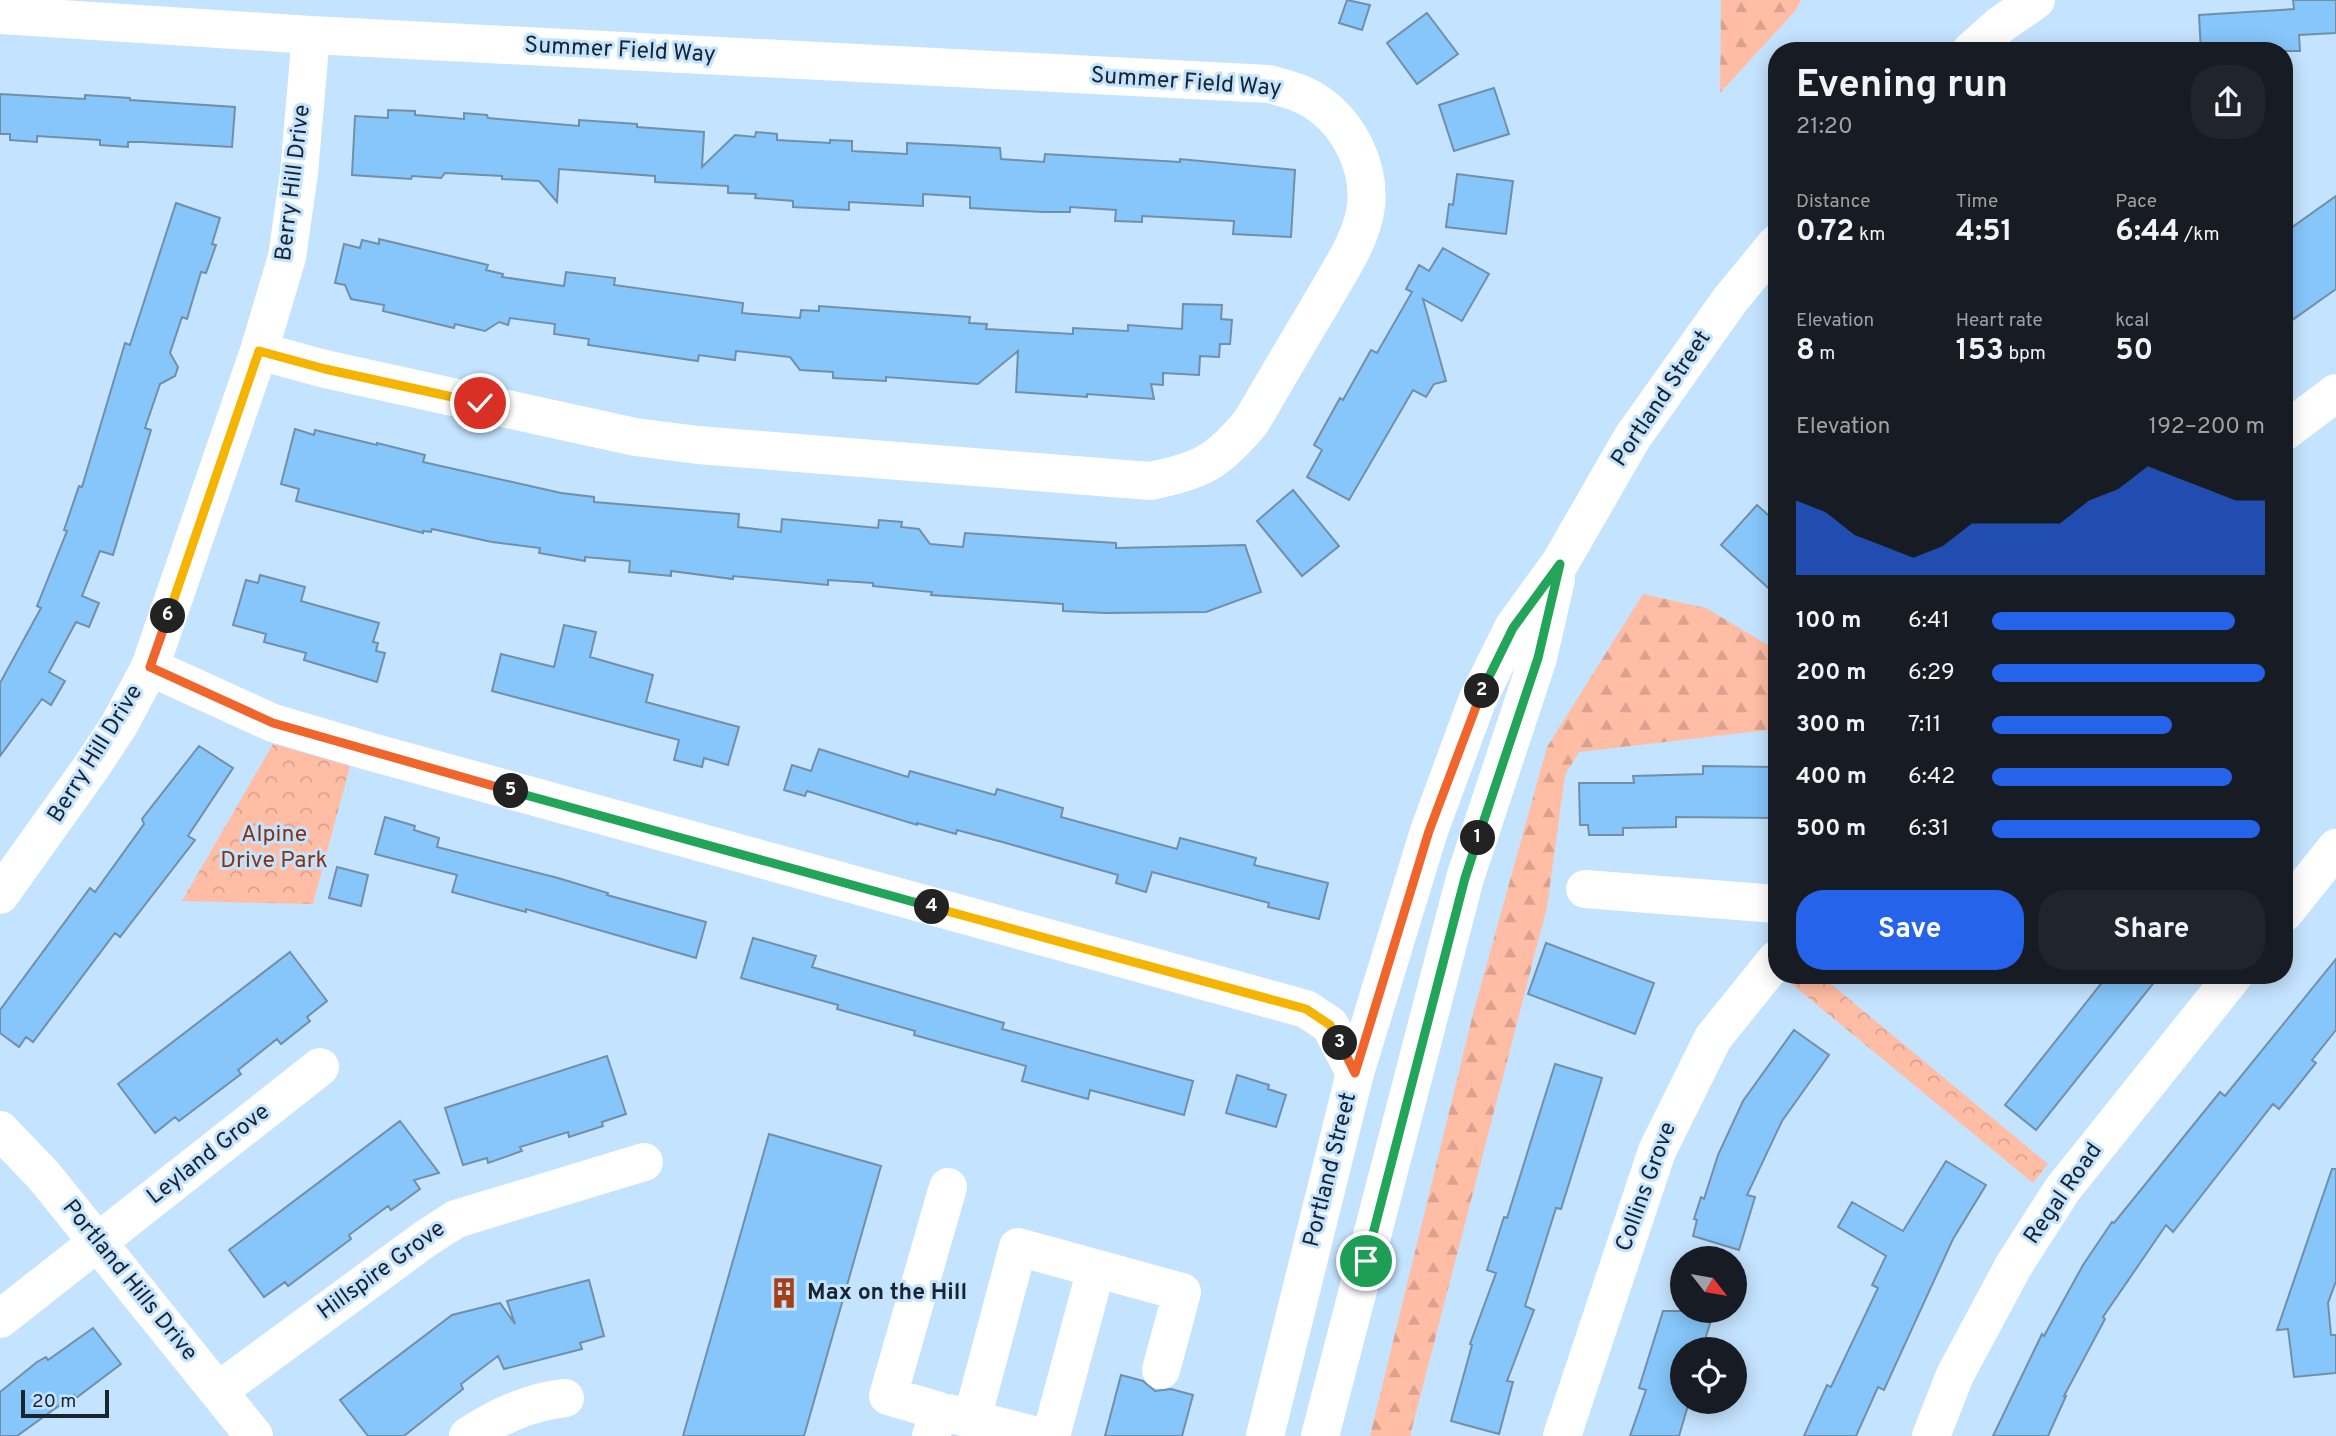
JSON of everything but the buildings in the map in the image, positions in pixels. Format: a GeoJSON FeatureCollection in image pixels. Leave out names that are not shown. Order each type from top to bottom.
{"type":"FeatureCollection","features":[{"type":"Feature","properties":{"kind":"street"},"geometry":{"type":"LineString","coordinates":[[1981,42],[2036,0]]}},
{"type":"Feature","properties":{"kind":"street","name":"Summer Field Way"},"geometry":{"type":"LineString","coordinates":[[0,15],[311,35],[1269,84],[1297,92],[1318,103],[1336,119],[1350,138],[1360,159],[1365,182],[1366,206],[1361,229],[1339,272],[1251,422],[1233,444],[1211,461],[1186,474],[1150,481],[698,445],[635,437],[325,369],[259,351]]}},
{"type":"Feature","properties":{"kind":"street","name":"Berry Hill Drive"},"geometry":{"type":"LineString","coordinates":[[0,895],[92,766],[150,667],[259,351],[287,257],[299,173],[311,35]]}},
{"type":"Feature","properties":{"kind":"street","name":"Portland Street"},"geometry":{"type":"LineString","coordinates":[[1265,1436],[1355,1073],[1429,831],[1477,701],[1513,628],[1560,564],[1632,438],[1730,300],[1768,254]]}},
{"type":"Feature","properties":{"kind":"street"},"geometry":{"type":"LineString","coordinates":[[2293,425],[2336,393]]}},
{"type":"Feature","properties":{"kind":"street","name":"Portland Street"},"geometry":{"type":"LineString","coordinates":[[1320,1436],[1465,878],[1538,658],[1560,564]]}},
{"type":"Feature","properties":{"kind":"street"},"geometry":{"type":"LineString","coordinates":[[150,667],[273,723],[1306,1009],[1330,1025],[1355,1073]]}},
{"type":"Feature","properties":{"kind":"street"},"geometry":{"type":"LineString","coordinates":[[2293,902],[2336,848]]}},
{"type":"Feature","properties":{"kind":"street"},"geometry":{"type":"LineString","coordinates":[[1585,890],[1768,903]]}},
{"type":"Feature","properties":{"kind":"street","name":"Collins Grove"},"geometry":{"type":"LineString","coordinates":[[1562,1436],[1657,1151],[1713,1038],[1768,970]]}},
{"type":"Feature","properties":{"kind":"street","name":"Regal Road"},"geometry":{"type":"LineString","coordinates":[[1931,1436],[1962,1363],[2014,1265],[2062,1189],[2227,984]]}},
{"type":"Feature","properties":{"kind":"street","name":"Leyland Grove"},"geometry":{"type":"LineString","coordinates":[[0,1319],[320,1068]]}},
{"type":"Feature","properties":{"kind":"street","name":"Portland Hills Drive"},"geometry":{"type":"LineString","coordinates":[[0,1130],[44,1176],[254,1436]]}},
{"type":"Feature","properties":{"kind":"street","name":"Hillspire Grove"},"geometry":{"type":"LineString","coordinates":[[218,1391],[456,1219],[644,1161]]}},
{"type":"Feature","properties":{"kind":"street"},"geometry":{"type":"LineString","coordinates":[[947,1187],[888,1396],[947,1422],[1037,1436]]}},
{"type":"Feature","properties":{"kind":"street"},"geometry":{"type":"LineString","coordinates":[[947,1422],[1018,1247],[1182,1292],[1161,1370]]}},
{"type":"Feature","properties":{"kind":"street"},"geometry":{"type":"LineString","coordinates":[[1051,1436],[1096,1269]]}},
{"type":"Feature","properties":{"kind":"street"},"geometry":{"type":"LineString","coordinates":[[468,1436],[497,1417],[542,1401],[565,1398]]}},
{"type":"Feature","properties":{"kind":"green space"},"geometry":{"type":"Polygon","coordinates":[[[1721,0],[1801,0],[1796,10],[1720,93],[1721,0]]]}},
{"type":"Feature","properties":{"kind":"green space"},"geometry":{"type":"Polygon","coordinates":[[[1643,594],[1706,608],[1768,644],[1768,730],[1579,752],[1565,775],[1547,907],[1410,1436],[1370,1436],[1474,1010],[1547,747],[1643,594]]]}},
{"type":"Feature","properties":{"kind":"green space","name":"Alpine Drive Park"},"geometry":{"type":"Polygon","coordinates":[[[273,744],[350,766],[313,904],[182,901],[273,744]]]}},
{"type":"Feature","properties":{"kind":"green space"},"geometry":{"type":"Polygon","coordinates":[[[1792,984],[1831,984],[2048,1164],[2033,1183],[1792,984]]]}},
{"type":"Feature","properties":{"kind":"place","name":"Max on the Hill"},"geometry":{"type":"Point","coordinates":[784,1293]}},
{"type":"Feature","properties":{"kind":"route"},"geometry":{"type":"LineString","coordinates":[[480,403],[325,369],[259,351],[150,667],[273,723],[1306,1009],[1330,1025],[1355,1073],[1429,831],[1477,701],[1513,628],[1560,564],[1538,658],[1465,878],[1366,1261]]}}]}
